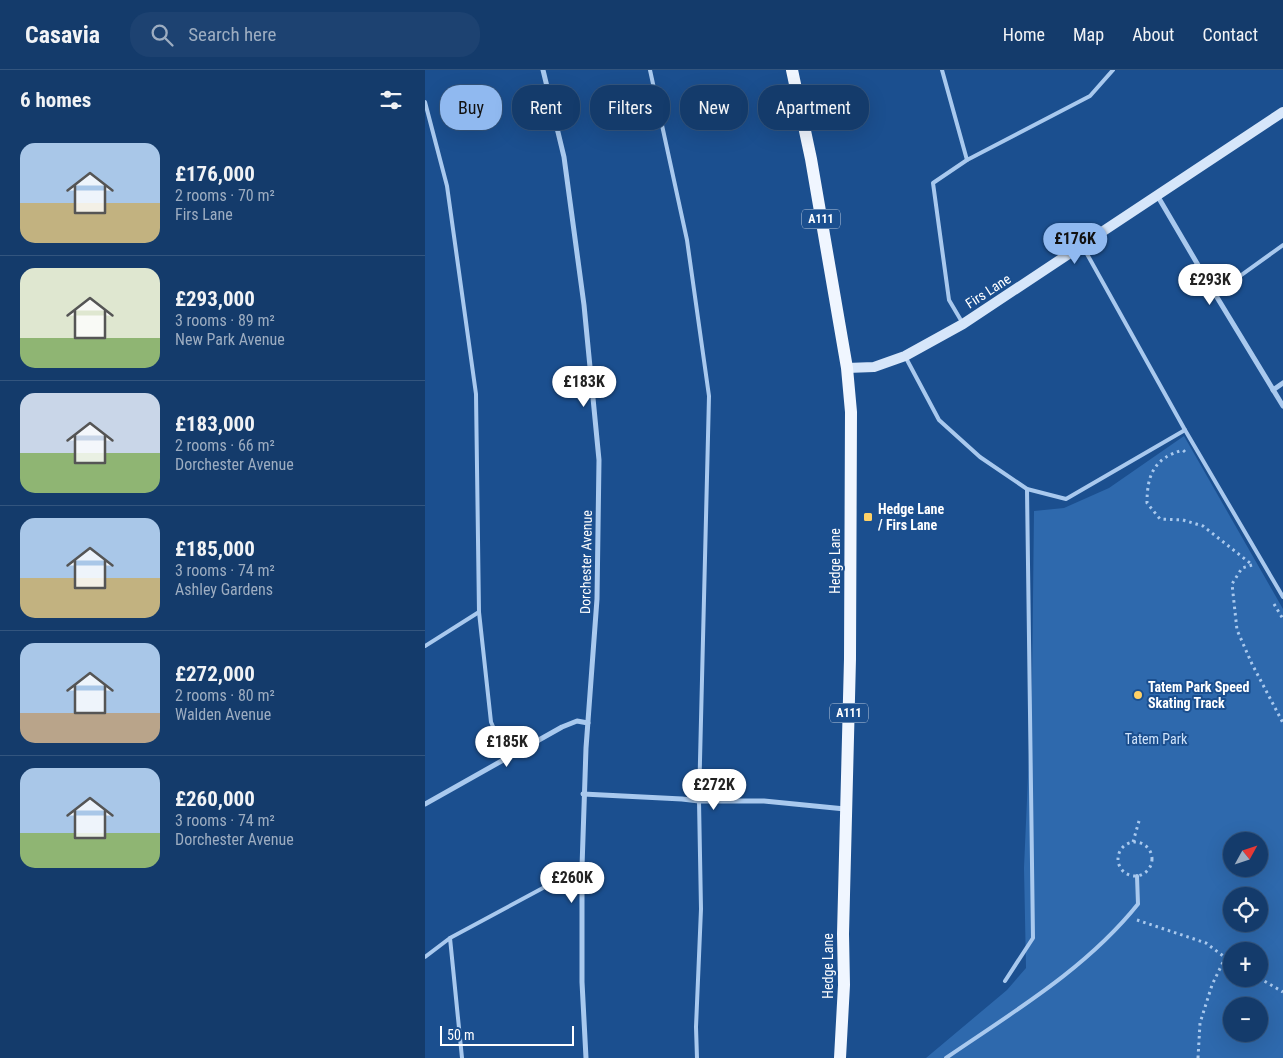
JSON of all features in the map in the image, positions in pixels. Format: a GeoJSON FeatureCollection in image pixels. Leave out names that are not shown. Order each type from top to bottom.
{"type":"FeatureCollection","features":[{"type":"Feature","properties":{"kind":"main road","name":"Hedge Lane"},"geometry":{"type":"LineString","coordinates":[[792,70],[811,159],[847,368],[851,412],[850,660],[843,934],[844,985],[840,1058]]}},
{"type":"Feature","properties":{"kind":"street","name":"Dorchester Avenue"},"geometry":{"type":"LineString","coordinates":[[543,70],[564,157],[584,305],[599,460],[597,599],[583,794],[581,982],[587,1058]]}},
{"type":"Feature","properties":{"kind":"street","name":"Firs Lane"},"geometry":{"type":"LineString","coordinates":[[847,368],[874,367],[905,356],[963,324],[1283,112]]}},
{"type":"Feature","properties":{"kind":"street"},"geometry":{"type":"LineString","coordinates":[[1157,195],[1283,406]]}},
{"type":"Feature","properties":{"kind":"street"},"geometry":{"type":"LineString","coordinates":[[1273,390],[1283,383]]}},
{"type":"Feature","properties":{"kind":"street"},"geometry":{"type":"LineString","coordinates":[[425,804],[562,727],[577,721],[588,723]]}},
{"type":"Feature","properties":{"kind":"street"},"geometry":{"type":"LineString","coordinates":[[583,794],[699,801],[764,801],[846,809]]}},
{"type":"Feature","properties":{"kind":"lane"},"geometry":{"type":"LineString","coordinates":[[650,70],[687,240],[709,396],[699,801],[701,909],[696,1027],[697,1058]]}},
{"type":"Feature","properties":{"kind":"lane"},"geometry":{"type":"LineString","coordinates":[[942,70],[967,160]]}},
{"type":"Feature","properties":{"kind":"lane"},"geometry":{"type":"LineString","coordinates":[[963,324],[949,300],[933,183],[967,160],[1090,96],[1113,70]]}},
{"type":"Feature","properties":{"kind":"lane"},"geometry":{"type":"LineString","coordinates":[[425,102],[447,186],[476,394],[479,612],[491,722],[508,756]]}},
{"type":"Feature","properties":{"kind":"lane"},"geometry":{"type":"LineString","coordinates":[[1082,245],[1185,430],[1283,597]]}},
{"type":"Feature","properties":{"kind":"lane"},"geometry":{"type":"LineString","coordinates":[[1215,294],[1283,245]]}},
{"type":"Feature","properties":{"kind":"lane"},"geometry":{"type":"LineString","coordinates":[[905,356],[939,420],[980,457],[1027,488],[1066,499],[1185,430]]}},
{"type":"Feature","properties":{"kind":"lane"},"geometry":{"type":"LineString","coordinates":[[1005,981],[1033,938],[1027,488]]}},
{"type":"Feature","properties":{"kind":"lane"},"geometry":{"type":"LineString","coordinates":[[425,646],[479,612]]}},
{"type":"Feature","properties":{"kind":"lane"},"geometry":{"type":"LineString","coordinates":[[425,957],[450,938],[582,867]]}},
{"type":"Feature","properties":{"kind":"lane"},"geometry":{"type":"LineString","coordinates":[[946,1058],[1061,980],[1126,920],[1138,904],[1137,876]]}},
{"type":"Feature","properties":{"kind":"lane"},"geometry":{"type":"LineString","coordinates":[[450,938],[461,1058]]}},
{"type":"Feature","properties":{"kind":"path"},"geometry":{"type":"LineString","coordinates":[[1190,458],[1183,450],[1170,454],[1153,469],[1147,486],[1147,503],[1160,519],[1183,520],[1203,526],[1252,565]]}},
{"type":"Feature","properties":{"kind":"path"},"geometry":{"type":"LineString","coordinates":[[1243,548],[1252,565]]}},
{"type":"Feature","properties":{"kind":"path"},"geometry":{"type":"LineString","coordinates":[[1252,565],[1242,568],[1233,584],[1237,630],[1252,664],[1283,723]]}},
{"type":"Feature","properties":{"kind":"path"},"geometry":{"type":"LineString","coordinates":[[1133,842],[1139,821]]}},
{"type":"Feature","properties":{"kind":"path"},"geometry":{"type":"LineString","coordinates":[[1133,842],[1143,844],[1151,851],[1152,856],[1151,866],[1147,871],[1137,876],[1131,876],[1122,871],[1118,862],[1121,849],[1133,842]]}},
{"type":"Feature","properties":{"kind":"path"},"geometry":{"type":"LineString","coordinates":[[1126,920],[1136,920],[1206,943],[1223,956]]}},
{"type":"Feature","properties":{"kind":"path"},"geometry":{"type":"LineString","coordinates":[[1198,1058],[1200,1023],[1212,985],[1223,962]]}},
{"type":"Feature","properties":{"kind":"path"},"geometry":{"type":"LineString","coordinates":[[1268,983],[1283,992]]}},
{"type":"Feature","properties":{"kind":"green space","name":"Tatem Park"},"geometry":{"type":"Polygon","coordinates":[[[1184,436],[1283,609],[1283,1058],[926,1058],[1007,990],[1026,968],[1024,868],[1032,685],[1034,511],[1064,508],[1109,488],[1184,436]]]}},
{"type":"Feature","properties":{"kind":"place","name":"Hedge Lane / Firs Lane"},"geometry":{"type":"Point","coordinates":[868,517]}},
{"type":"Feature","properties":{"kind":"place","name":"Tatem Park Speed Skating Track"},"geometry":{"type":"Point","coordinates":[1138,695]}}]}
